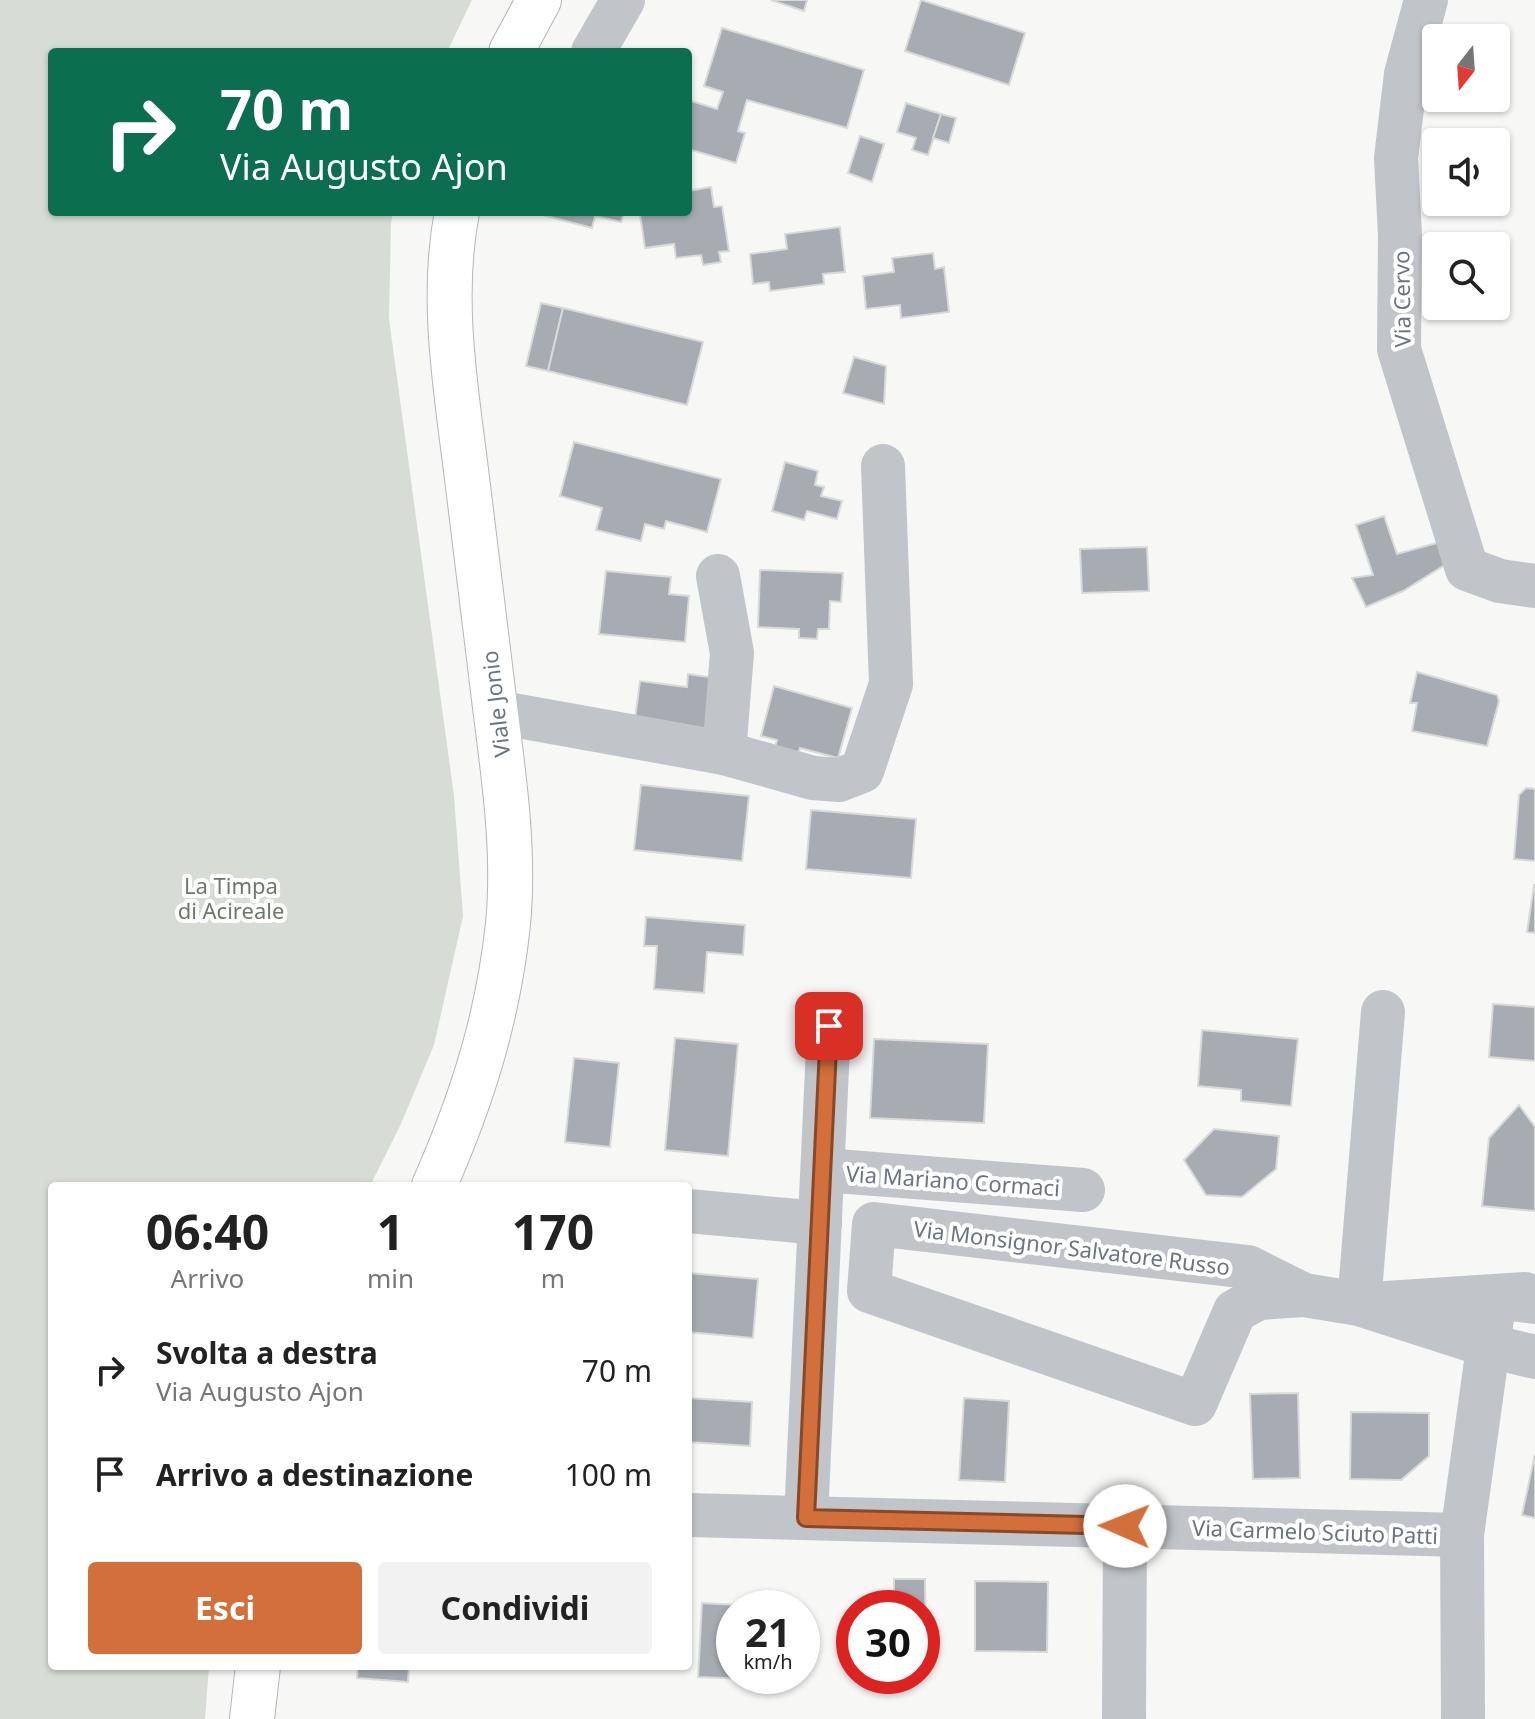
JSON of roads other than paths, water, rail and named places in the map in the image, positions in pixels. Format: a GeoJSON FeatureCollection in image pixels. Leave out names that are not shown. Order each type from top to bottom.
{"type":"FeatureCollection","features":[{"type":"Feature","properties":{"kind":"main road"},"geometry":{"type":"LineString","coordinates":[[513,48],[539,0]]}},
{"type":"Feature","properties":{"kind":"main road","name":"Viale Jonio"},"geometry":{"type":"LineString","coordinates":[[436,1182],[480,1072],[498,999],[508,922],[510,850],[453,364],[448,293],[456,216]]}},
{"type":"Feature","properties":{"kind":"main road"},"geometry":{"type":"LineString","coordinates":[[252,1719],[258,1670]]}},
{"type":"Feature","properties":{"kind":"street"},"geometry":{"type":"LineString","coordinates":[[595,48],[623,0]]}},
{"type":"Feature","properties":{"kind":"street","name":"Via Cervo"},"geometry":{"type":"LineString","coordinates":[[1426,0],[1406,74],[1396,158],[1400,235],[1399,349],[1467,569],[1500,581],[1535,586]]}},
{"type":"Feature","properties":{"kind":"street"},"geometry":{"type":"LineString","coordinates":[[496,712],[724,753],[813,778],[839,780],[862,771],[891,684],[883,466]]}},
{"type":"Feature","properties":{"kind":"street"},"geometry":{"type":"LineString","coordinates":[[718,576],[732,653],[724,753]]}},
{"type":"Feature","properties":{"kind":"street"},"geometry":{"type":"LineString","coordinates":[[1359,1304],[1383,1012]]}},
{"type":"Feature","properties":{"kind":"street"},"geometry":{"type":"LineString","coordinates":[[806,1518],[829,1026]]}},
{"type":"Feature","properties":{"kind":"street","name":"Via Mariano Cormaci"},"geometry":{"type":"LineString","coordinates":[[823,1170],[1083,1190]]}},
{"type":"Feature","properties":{"kind":"street"},"geometry":{"type":"LineString","coordinates":[[692,1211],[820,1223]]}},
{"type":"Feature","properties":{"kind":"street","name":"Via Monsignor Salvatore Russo"},"geometry":{"type":"LineString","coordinates":[[1304,1295],[1248,1267],[874,1224],[869,1291],[1195,1404],[1235,1311],[1259,1298],[1304,1295],[1359,1304]]}},
{"type":"Feature","properties":{"kind":"street"},"geometry":{"type":"LineString","coordinates":[[1359,1304],[1522,1297]]}},
{"type":"Feature","properties":{"kind":"street","name":"Via Carmelo Sciuto Patti"},"geometry":{"type":"LineString","coordinates":[[1463,1719],[1462,1535],[1490,1346],[1522,1297]]}},
{"type":"Feature","properties":{"kind":"street"},"geometry":{"type":"LineString","coordinates":[[1359,1304],[1490,1346],[1535,1357]]}},
{"type":"Feature","properties":{"kind":"street","name":"Via Carmelo Sciuto Patti"},"geometry":{"type":"LineString","coordinates":[[692,1515],[1462,1535]]}},
{"type":"Feature","properties":{"kind":"street"},"geometry":{"type":"LineString","coordinates":[[1124,1719],[1125,1526]]}},
{"type":"Feature","properties":{"kind":"park label","name":"La Timpa di Acireale"},"geometry":{"type":"Point","coordinates":[231,898]}}]}
